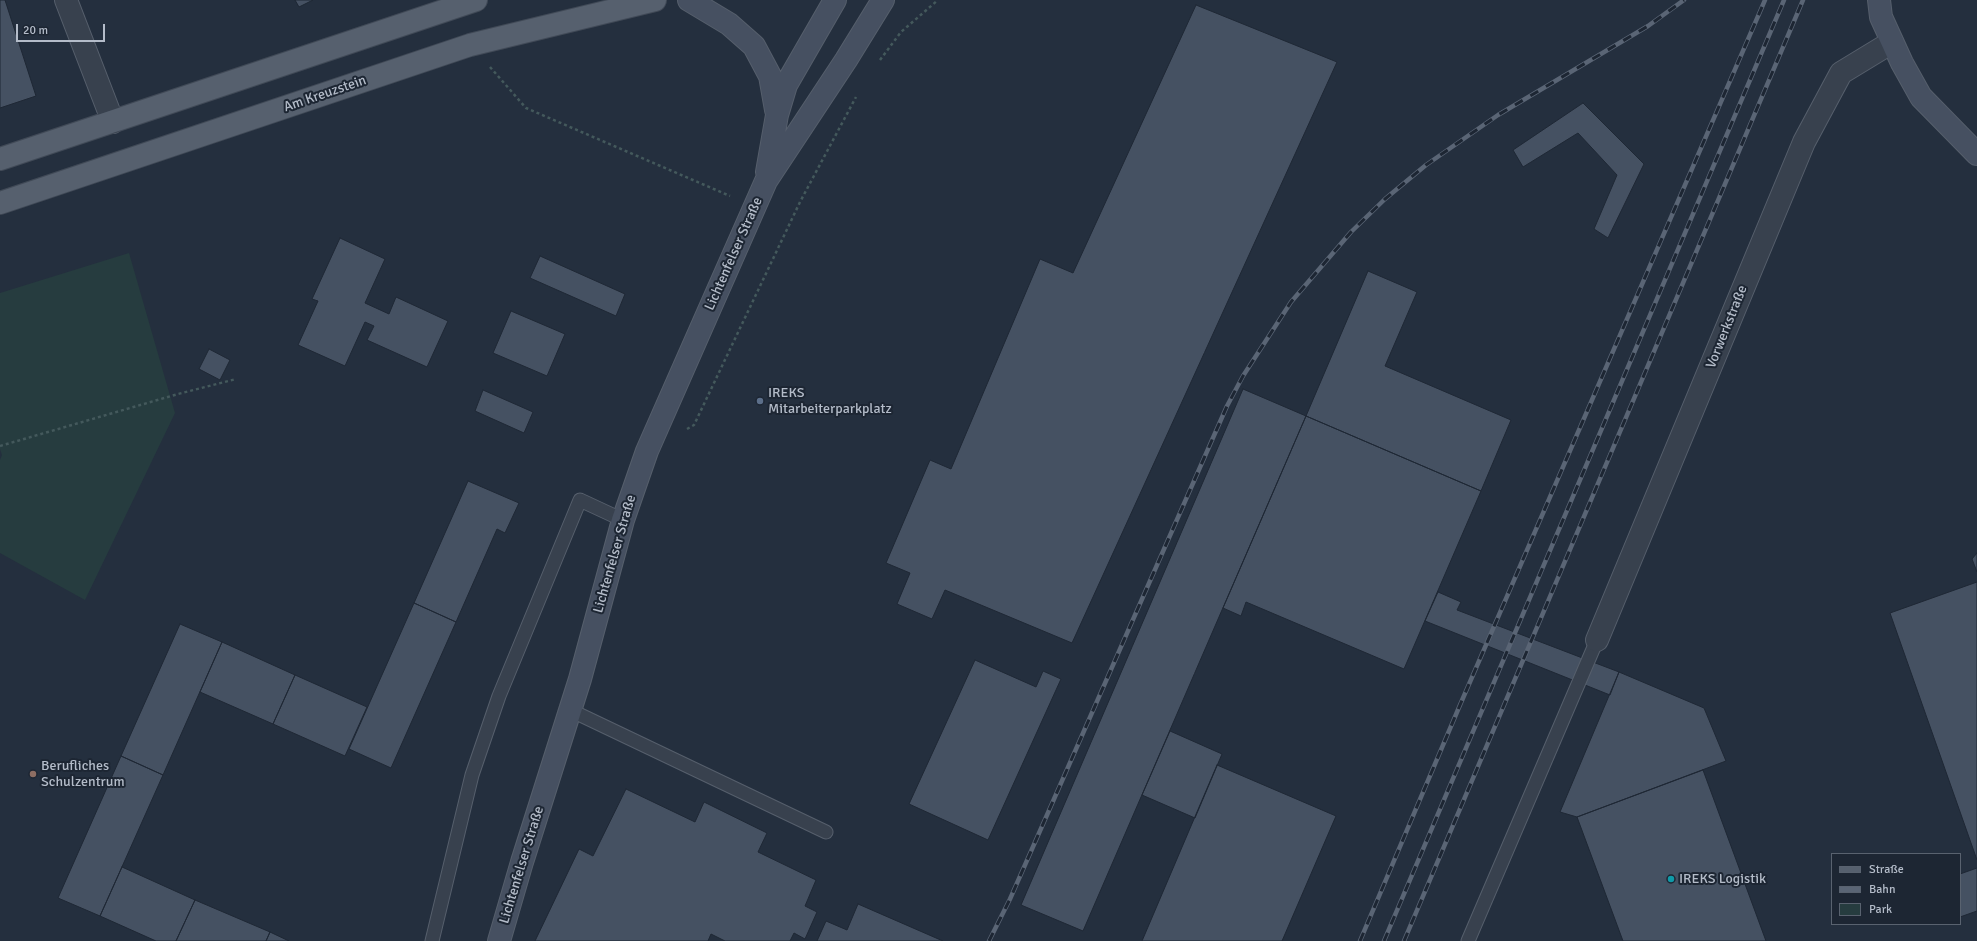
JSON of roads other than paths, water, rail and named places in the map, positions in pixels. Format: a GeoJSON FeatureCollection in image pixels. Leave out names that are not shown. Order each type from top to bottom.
{"type":"FeatureCollection","features":[{"type":"Feature","properties":{"kind":"main road","name":"Am Kreuzstein"},"geometry":{"type":"LineString","coordinates":[[0,203],[470,45],[654,0]]}},
{"type":"Feature","properties":{"kind":"main road"},"geometry":{"type":"LineString","coordinates":[[0,159],[113,122],[462,2]]}},
{"type":"Feature","properties":{"kind":"street"},"geometry":{"type":"LineString","coordinates":[[66,0],[113,122]]}},
{"type":"Feature","properties":{"kind":"street"},"geometry":{"type":"LineString","coordinates":[[689,0],[729,24],[754,46],[770,76],[777,115]]}},
{"type":"Feature","properties":{"kind":"street","name":"Lichtenfelser Straße"},"geometry":{"type":"LineString","coordinates":[[766,181],[777,115],[786,85],[835,0]]}},
{"type":"Feature","properties":{"kind":"street","name":"Lichtenfelser Straße"},"geometry":{"type":"LineString","coordinates":[[499,941],[522,862],[570,710],[623,520],[646,451],[766,181],[846,60],[883,0]]}},
{"type":"Feature","properties":{"kind":"street"},"geometry":{"type":"LineString","coordinates":[[1880,8],[1892,42],[1921,97],[1977,154]]}},
{"type":"Feature","properties":{"kind":"street","name":"Vorwerkstraße"},"geometry":{"type":"LineString","coordinates":[[1597,640],[1804,142],[1841,73],[1892,42]]}},
{"type":"Feature","properties":{"kind":"lane"},"geometry":{"type":"LineString","coordinates":[[432,941],[475,768],[499,696],[580,500],[623,520]]}},
{"type":"Feature","properties":{"kind":"lane"},"geometry":{"type":"LineString","coordinates":[[1468,941],[1597,640]]}},
{"type":"Feature","properties":{"kind":"lane"},"geometry":{"type":"LineString","coordinates":[[570,710],[826,832]]}},
{"type":"Feature","properties":{"kind":"railway"},"geometry":{"type":"LineString","coordinates":[[989,941],[1010,899],[1227,406],[1243,376],[1291,302],[1351,232],[1385,199],[1426,165],[1498,115],[1648,26],[1684,0]]}},
{"type":"Feature","properties":{"kind":"railway"},"geometry":{"type":"LineString","coordinates":[[1360,941],[1460,705],[1765,0]]}},
{"type":"Feature","properties":{"kind":"railway"},"geometry":{"type":"LineString","coordinates":[[1384,941],[1784,0]]}},
{"type":"Feature","properties":{"kind":"railway"},"geometry":{"type":"LineString","coordinates":[[1404,941],[1803,0]]}},
{"type":"Feature","properties":{"kind":"place","name":"IREKS Mitarbeiterparkplatz"},"geometry":{"type":"Point","coordinates":[760,401]}},
{"type":"Feature","properties":{"kind":"place","name":"Berufliches Schulzentrum"},"geometry":{"type":"Point","coordinates":[33,774]}},
{"type":"Feature","properties":{"kind":"place","name":"IREKS Logistik"},"geometry":{"type":"Point","coordinates":[1671,879]}}]}
